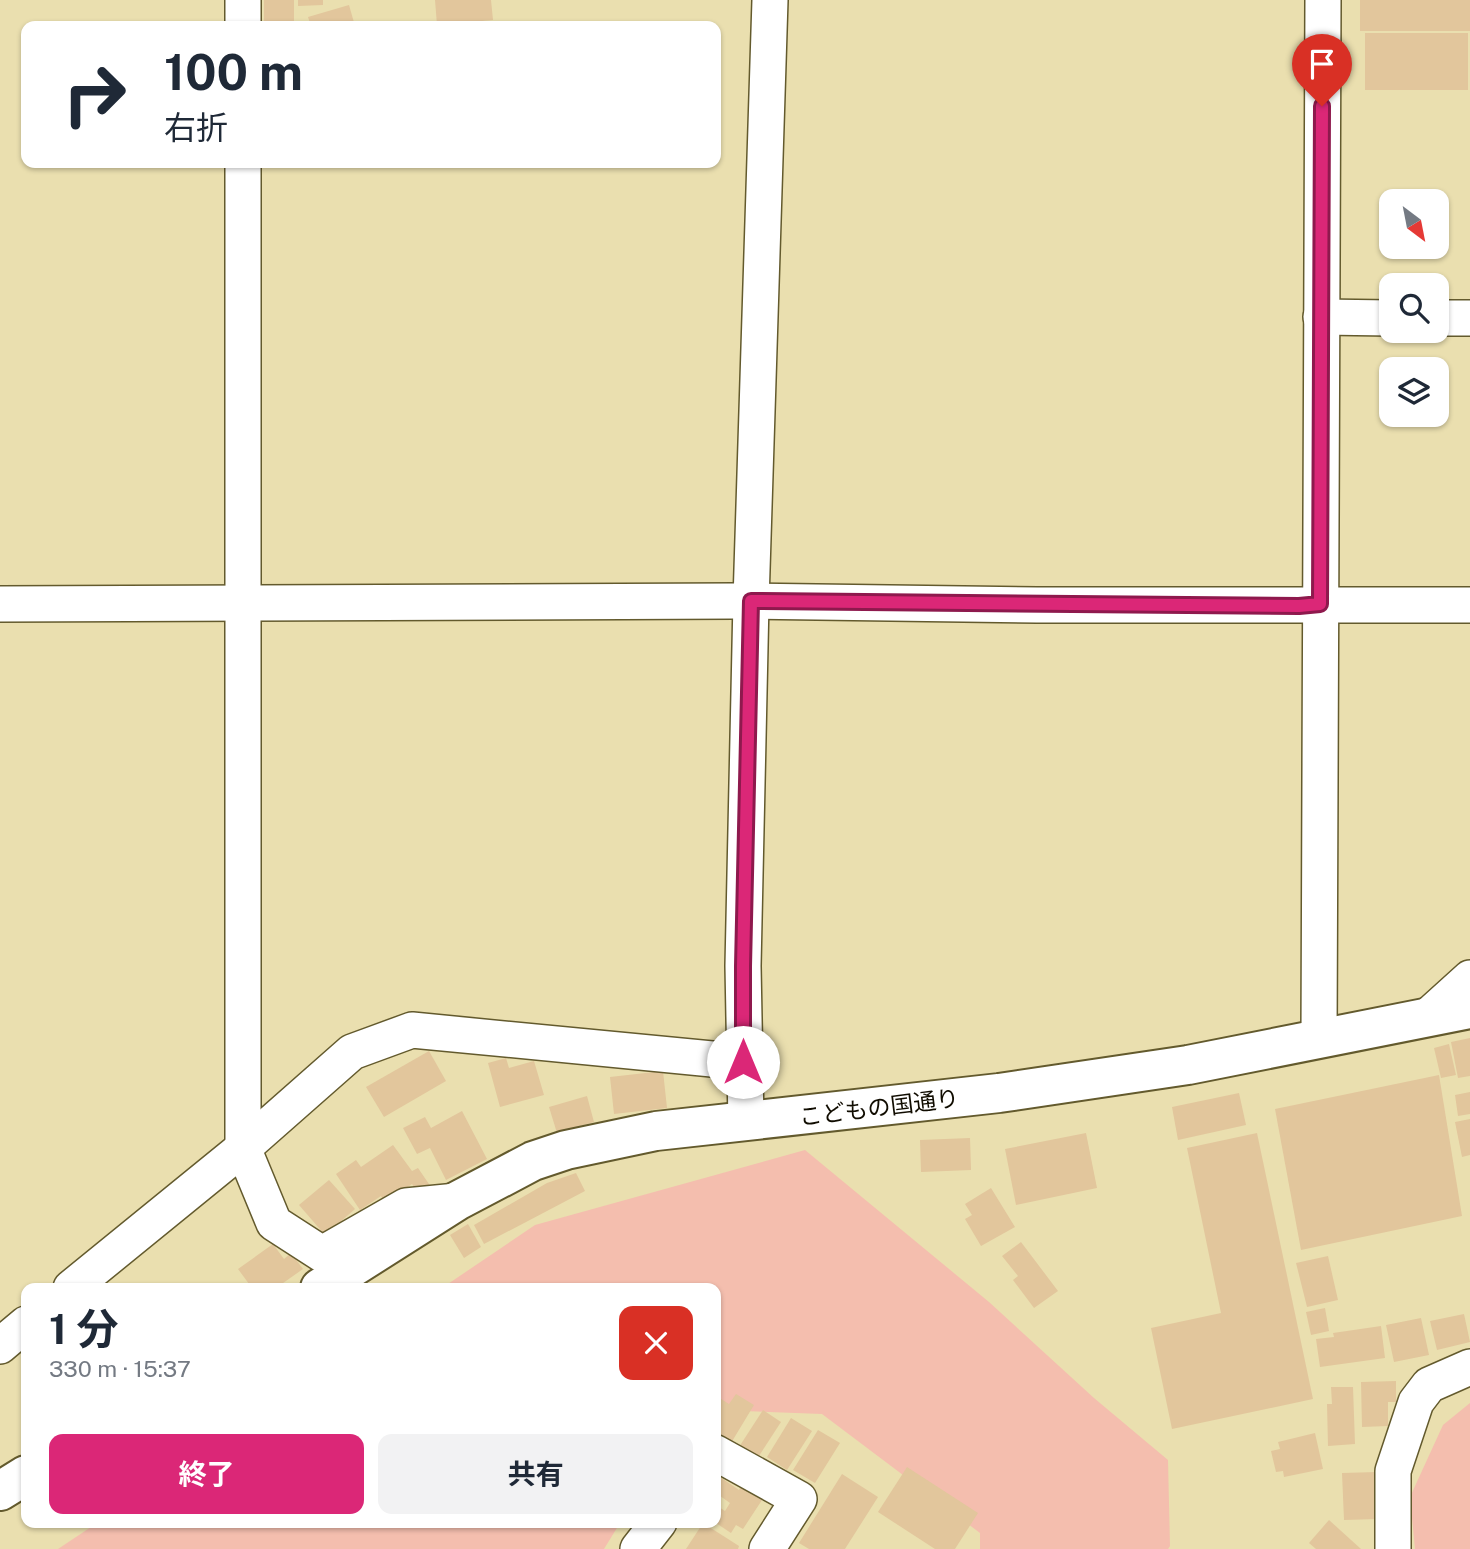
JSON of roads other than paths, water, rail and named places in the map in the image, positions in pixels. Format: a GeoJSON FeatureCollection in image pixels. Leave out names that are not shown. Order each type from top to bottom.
{"type":"FeatureCollection","features":[{"type":"Feature","properties":{"kind":"main road","name":"こどもの国通り"},"geometry":{"type":"LineString","coordinates":[[328,1283],[457,1201],[533,1161],[566,1150],[656,1131],[1012,1091],[1188,1065],[1470,1009]]}},
{"type":"Feature","properties":{"kind":"main road"},"geometry":{"type":"LineString","coordinates":[[0,1491],[21,1478]]}},
{"type":"Feature","properties":{"kind":"street"},"geometry":{"type":"LineString","coordinates":[[243,0],[243,21]]}},
{"type":"Feature","properties":{"kind":"street"},"geometry":{"type":"LineString","coordinates":[[746,1122],[743,966],[751,601],[770,0]]}},
{"type":"Feature","properties":{"kind":"street"},"geometry":{"type":"LineString","coordinates":[[1319,1039],[1323,0]]}},
{"type":"Feature","properties":{"kind":"street"},"geometry":{"type":"LineString","coordinates":[[243,168],[243,1148],[274,1223],[322,1254],[406,1206],[457,1201]]}},
{"type":"Feature","properties":{"kind":"street"},"geometry":{"type":"LineString","coordinates":[[1321,317],[1379,318]]}},
{"type":"Feature","properties":{"kind":"street"},"geometry":{"type":"LineString","coordinates":[[1449,318],[1470,318]]}},
{"type":"Feature","properties":{"kind":"street"},"geometry":{"type":"LineString","coordinates":[[0,604],[751,601],[1037,605],[1470,605]]}},
{"type":"Feature","properties":{"kind":"street"},"geometry":{"type":"LineString","coordinates":[[1428,1016],[1470,978]]}},
{"type":"Feature","properties":{"kind":"street"},"geometry":{"type":"LineString","coordinates":[[77,1283],[243,1148],[352,1052],[412,1030],[743,1062]]}},
{"type":"Feature","properties":{"kind":"street"},"geometry":{"type":"LineString","coordinates":[[0,1346],[21,1328]]}},
{"type":"Feature","properties":{"kind":"street"},"geometry":{"type":"LineString","coordinates":[[1393,1549],[1393,1471],[1416,1402],[1429,1385],[1470,1367]]}},
{"type":"Feature","properties":{"kind":"street"},"geometry":{"type":"LineString","coordinates":[[721,1456],[799,1499],[767,1549]]}},
{"type":"Feature","properties":{"kind":"street"},"geometry":{"type":"LineString","coordinates":[[638,1549],[654,1528]]}}]}
